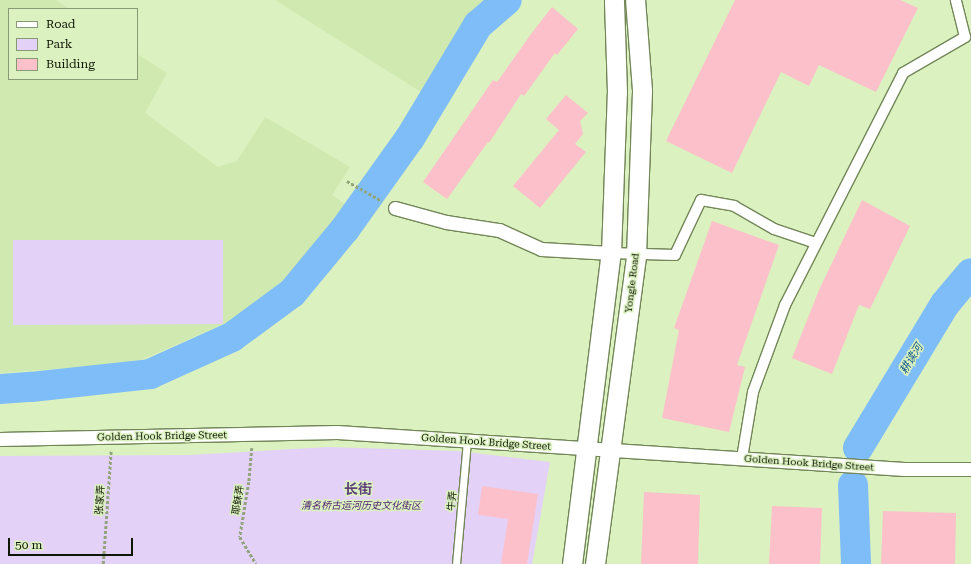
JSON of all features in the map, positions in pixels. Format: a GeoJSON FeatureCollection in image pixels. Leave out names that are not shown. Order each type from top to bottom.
{"type":"FeatureCollection","features":[{"type":"Feature","properties":{"kind":"main road"},"geometry":{"type":"LineString","coordinates":[[572,564],[611,253],[617,92],[614,0]]}},
{"type":"Feature","properties":{"kind":"main road","name":"Yongle Road"},"geometry":{"type":"LineString","coordinates":[[595,564],[636,255],[642,90],[635,0]]}},
{"type":"Feature","properties":{"kind":"street"},"geometry":{"type":"LineString","coordinates":[[742,458],[753,392],[785,305],[903,73],[965,37],[956,0]]}},
{"type":"Feature","properties":{"kind":"street"},"geometry":{"type":"LineString","coordinates":[[395,208],[446,222],[499,230],[541,249],[636,255],[674,255],[701,200],[734,206],[774,229],[816,243]]}},
{"type":"Feature","properties":{"kind":"street","name":"Golden Hook Bridge Street"},"geometry":{"type":"LineString","coordinates":[[0,439],[337,432],[467,440],[587,450],[611,449],[904,469],[971,469]]}},
{"type":"Feature","properties":{"kind":"lane","name":"牛弄"},"geometry":{"type":"LineString","coordinates":[[456,564],[467,440]]}},
{"type":"Feature","properties":{"kind":"path"},"geometry":{"type":"LineString","coordinates":[[347,181],[395,208]]}},
{"type":"Feature","properties":{"kind":"path","name":"耶稣弄"},"geometry":{"type":"LineString","coordinates":[[253,434],[249,482],[240,537],[256,564]]}},
{"type":"Feature","properties":{"kind":"path","name":"张家弄"},"geometry":{"type":"LineString","coordinates":[[104,564],[112,437]]}},
{"type":"Feature","properties":{"kind":"shaded area"},"geometry":{"type":"Polygon","coordinates":[[[0,0],[56,0],[68,8],[8,8],[8,80],[138,80],[138,55],[167,73],[145,113],[218,167],[237,161],[265,117],[350,167],[332,195],[349,207],[324,239],[290,274],[239,317],[134,363],[0,373],[0,0]]]}},
{"type":"Feature","properties":{"kind":"shaded area"},"geometry":{"type":"Polygon","coordinates":[[[275,0],[496,0],[484,10],[421,92],[275,0]]]}},
{"type":"Feature","properties":{"kind":"green space"},"geometry":{"type":"Polygon","coordinates":[[[13,240],[223,240],[223,324],[13,325],[13,240]]]}},
{"type":"Feature","properties":{"kind":"green space","name":"清名桥古运河历史文化街区"},"geometry":{"type":"Polygon","coordinates":[[[328,447],[458,451],[550,462],[532,564],[0,564],[0,456],[189,455],[328,447]]]}},
{"type":"Feature","properties":{"kind":"building"},"geometry":{"type":"Polygon","coordinates":[[[735,0],[900,0],[918,8],[876,92],[819,65],[809,86],[781,72],[732,173],[666,141],[735,0]]]}},
{"type":"Feature","properties":{"kind":"building"},"geometry":{"type":"Polygon","coordinates":[[[552,7],[578,29],[557,55],[555,53],[524,96],[521,94],[489,143],[488,142],[447,199],[423,182],[493,80],[497,82],[552,7]]]}},
{"type":"Feature","properties":{"kind":"building"},"geometry":{"type":"Polygon","coordinates":[[[566,95],[588,113],[580,121],[583,134],[575,144],[586,152],[540,208],[513,186],[559,130],[546,119],[566,95]]]}},
{"type":"Feature","properties":{"kind":"building"},"geometry":{"type":"Polygon","coordinates":[[[862,200],[910,226],[870,309],[859,305],[832,374],[792,358],[819,290],[862,200]]]}},
{"type":"Feature","properties":{"kind":"building"},"geometry":{"type":"Polygon","coordinates":[[[712,221],[779,245],[737,365],[745,367],[729,432],[662,418],[679,330],[674,328],[712,221]]]}},
{"type":"Feature","properties":{"kind":"building"},"geometry":{"type":"Polygon","coordinates":[[[482,486],[538,494],[527,564],[501,564],[508,519],[478,515],[482,486]]]}},
{"type":"Feature","properties":{"kind":"building"},"geometry":{"type":"Polygon","coordinates":[[[644,492],[700,495],[698,564],[641,564],[644,492]]]}},
{"type":"Feature","properties":{"kind":"building"},"geometry":{"type":"Polygon","coordinates":[[[772,506],[822,508],[820,564],[769,564],[772,506]]]}},
{"type":"Feature","properties":{"kind":"building"},"geometry":{"type":"Polygon","coordinates":[[[883,511],[956,513],[955,564],[881,564],[883,511]]]}},
{"type":"Feature","properties":{"kind":"waterway"},"geometry":{"type":"LineString","coordinates":[[0,389],[150,374],[232,337],[292,293],[345,229],[410,138],[478,25],[507,0]]}},
{"type":"Feature","properties":{"kind":"waterway","name":"耕读河"},"geometry":{"type":"LineString","coordinates":[[858,448],[945,304],[971,273]]}},
{"type":"Feature","properties":{"kind":"waterway"},"geometry":{"type":"LineString","coordinates":[[853,485],[856,564]]}},
{"type":"Feature","properties":{"kind":"district","name":"长街"},"geometry":{"type":"Point","coordinates":[358,489]}}]}
